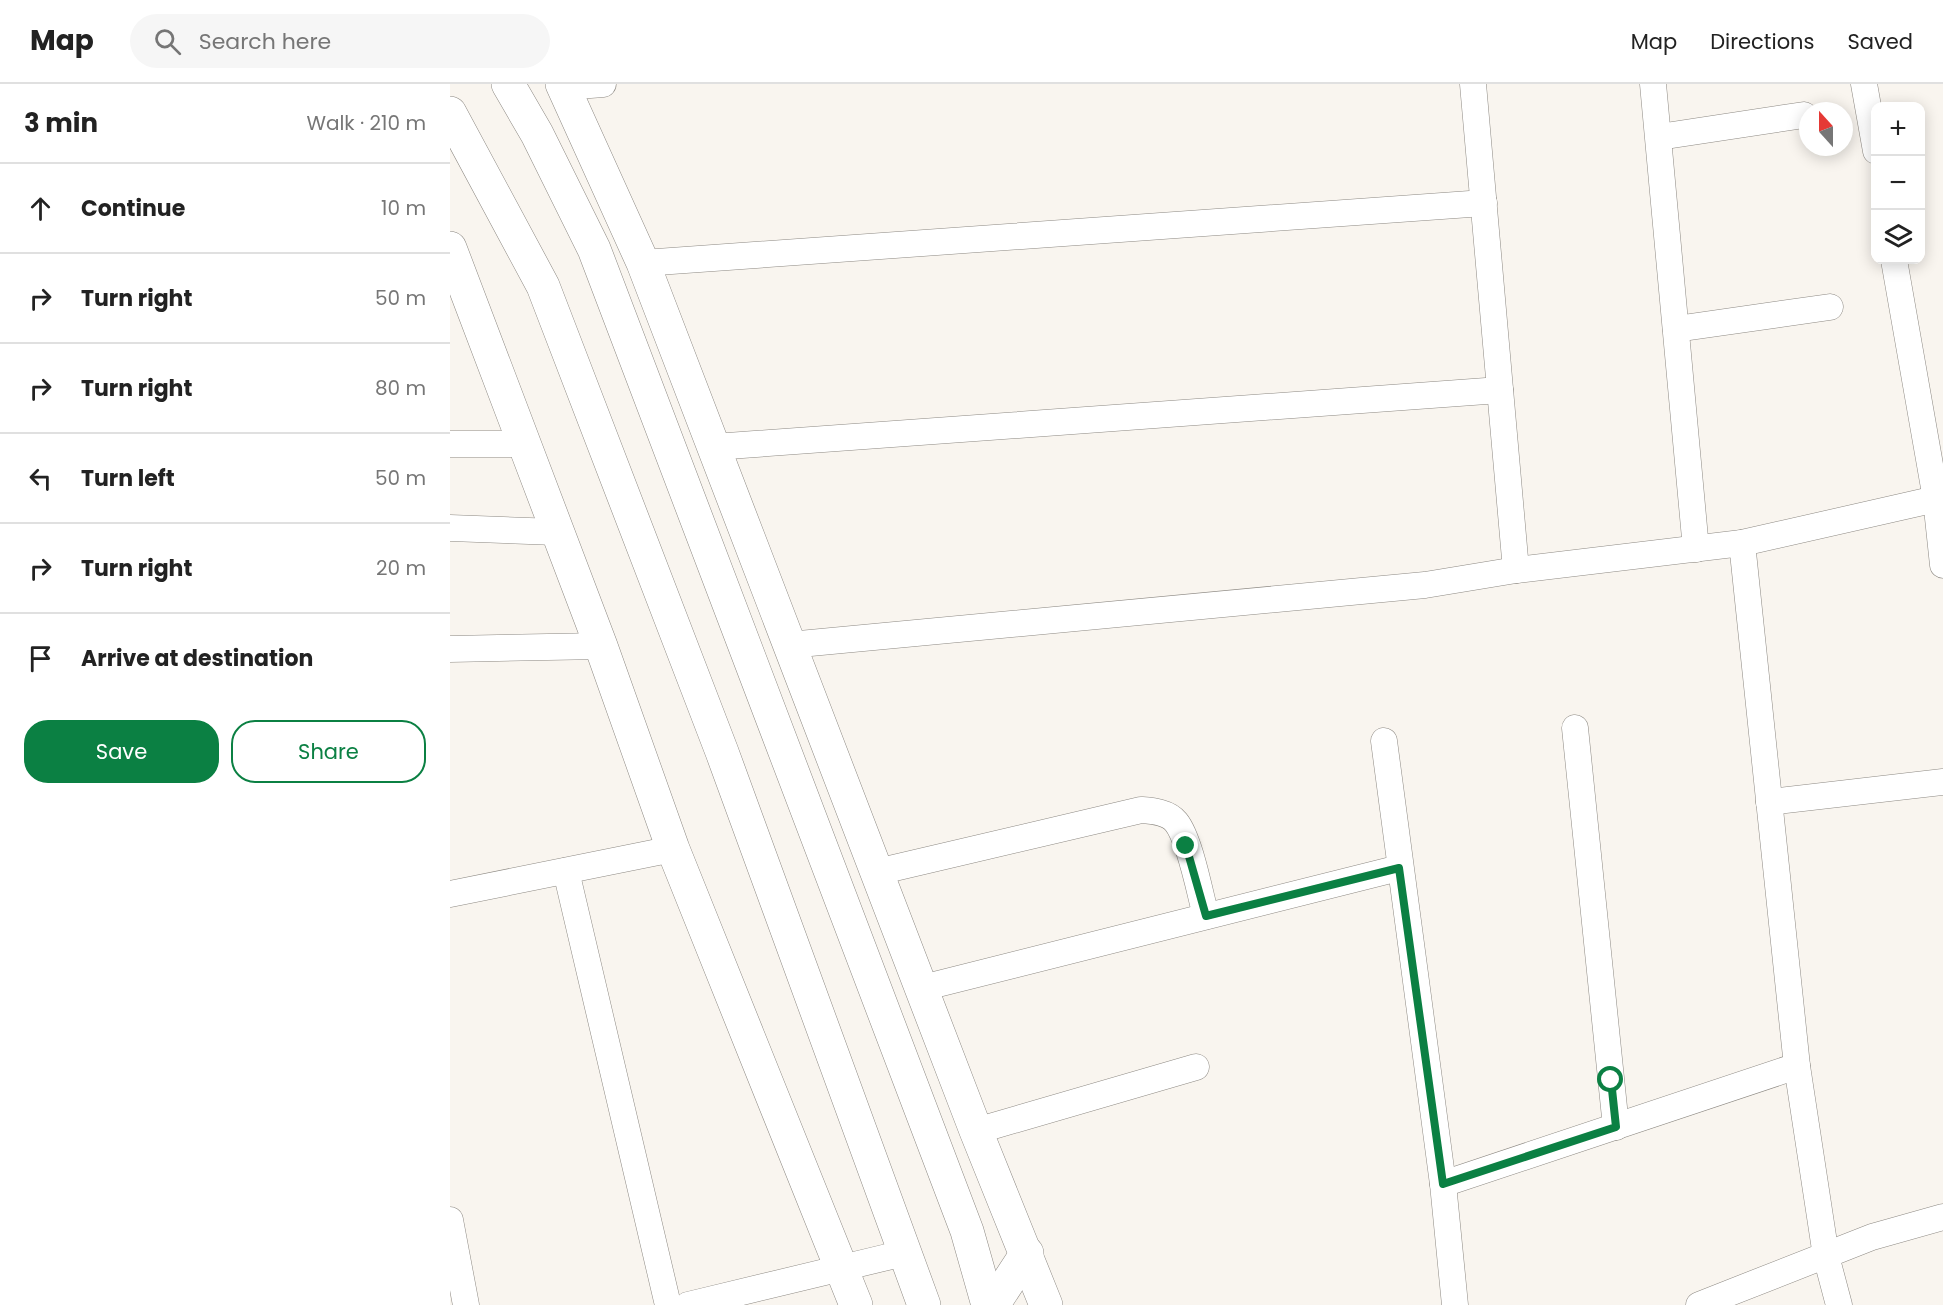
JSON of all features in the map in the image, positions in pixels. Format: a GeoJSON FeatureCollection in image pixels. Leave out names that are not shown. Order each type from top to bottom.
{"type":"FeatureCollection","features":[{"type":"Feature","properties":{"kind":"main road"},"geometry":{"type":"LineString","coordinates":[[508,84],[537,134],[594,249],[967,1231],[988,1305]]}},
{"type":"Feature","properties":{"kind":"main road"},"geometry":{"type":"LineString","coordinates":[[563,85],[643,263],[976,1131],[1046,1305]]}},
{"type":"Feature","properties":{"kind":"main road"},"geometry":{"type":"LineString","coordinates":[[450,113],[543,286],[722,752],[924,1305]]}},
{"type":"Feature","properties":{"kind":"main road"},"geometry":{"type":"LineString","coordinates":[[450,248],[458,286],[526,444],[556,532],[601,646],[673,849],[856,1305]]}},
{"type":"Feature","properties":{"kind":"main road"},"geometry":{"type":"LineString","coordinates":[[993,1305],[1027,1253]]}},
{"type":"Feature","properties":{"kind":"street"},"geometry":{"type":"LineString","coordinates":[[563,85],[603,84]]}},
{"type":"Feature","properties":{"kind":"street"},"geometry":{"type":"LineString","coordinates":[[1473,84],[1515,570]]}},
{"type":"Feature","properties":{"kind":"street"},"geometry":{"type":"LineString","coordinates":[[1653,84],[1696,549]]}},
{"type":"Feature","properties":{"kind":"street"},"geometry":{"type":"LineString","coordinates":[[1864,84],[1871,127]]}},
{"type":"Feature","properties":{"kind":"street"},"geometry":{"type":"LineString","coordinates":[[1659,138],[1799,116]]}},
{"type":"Feature","properties":{"kind":"street"},"geometry":{"type":"LineString","coordinates":[[643,263],[1484,203]]}},
{"type":"Feature","properties":{"kind":"street"},"geometry":{"type":"LineString","coordinates":[[1895,264],[1936,499],[1943,565]]}},
{"type":"Feature","properties":{"kind":"street"},"geometry":{"type":"LineString","coordinates":[[1676,329],[1830,307]]}},
{"type":"Feature","properties":{"kind":"street"},"geometry":{"type":"LineString","coordinates":[[714,447],[1500,390]]}},
{"type":"Feature","properties":{"kind":"street"},"geometry":{"type":"LineString","coordinates":[[450,444],[526,444]]}},
{"type":"Feature","properties":{"kind":"street"},"geometry":{"type":"LineString","coordinates":[[789,645],[1425,585],[1515,570],[1742,543],[1936,499]]}},
{"type":"Feature","properties":{"kind":"street"},"geometry":{"type":"LineString","coordinates":[[450,528],[556,532]]}},
{"type":"Feature","properties":{"kind":"street"},"geometry":{"type":"LineString","coordinates":[[1742,543],[1797,1066],[1826,1256],[1839,1305]]}},
{"type":"Feature","properties":{"kind":"street"},"geometry":{"type":"LineString","coordinates":[[450,649],[601,646]]}},
{"type":"Feature","properties":{"kind":"street"},"geometry":{"type":"LineString","coordinates":[[1575,728],[1616,1127]]}},
{"type":"Feature","properties":{"kind":"street"},"geometry":{"type":"LineString","coordinates":[[1384,741],[1399,868],[1443,1184],[1455,1305]]}},
{"type":"Feature","properties":{"kind":"street"},"geometry":{"type":"LineString","coordinates":[[1769,802],[1943,782]]}},
{"type":"Feature","properties":{"kind":"street"},"geometry":{"type":"LineString","coordinates":[[877,872],[1142,810],[1159,812],[1176,822],[1186,846],[1206,916]]}},
{"type":"Feature","properties":{"kind":"street"},"geometry":{"type":"LineString","coordinates":[[450,894],[673,849]]}},
{"type":"Feature","properties":{"kind":"street"},"geometry":{"type":"LineString","coordinates":[[922,988],[1399,868]]}},
{"type":"Feature","properties":{"kind":"street"},"geometry":{"type":"LineString","coordinates":[[566,870],[668,1305]]}},
{"type":"Feature","properties":{"kind":"street"},"geometry":{"type":"LineString","coordinates":[[1443,1184],[1797,1066]]}},
{"type":"Feature","properties":{"kind":"street"},"geometry":{"type":"LineString","coordinates":[[976,1131],[1196,1067]]}},
{"type":"Feature","properties":{"kind":"street"},"geometry":{"type":"LineString","coordinates":[[1699,1305],[1872,1237],[1943,1217]]}},
{"type":"Feature","properties":{"kind":"street"},"geometry":{"type":"LineString","coordinates":[[450,1220],[466,1305]]}},
{"type":"Feature","properties":{"kind":"street"},"geometry":{"type":"LineString","coordinates":[[688,1305],[904,1253]]}},
{"type":"Feature","properties":{"kind":"route"},"geometry":{"type":"LineString","coordinates":[[1186,846],[1206,916],[1399,868],[1443,1184],[1616,1127],[1611,1080]]}}]}
